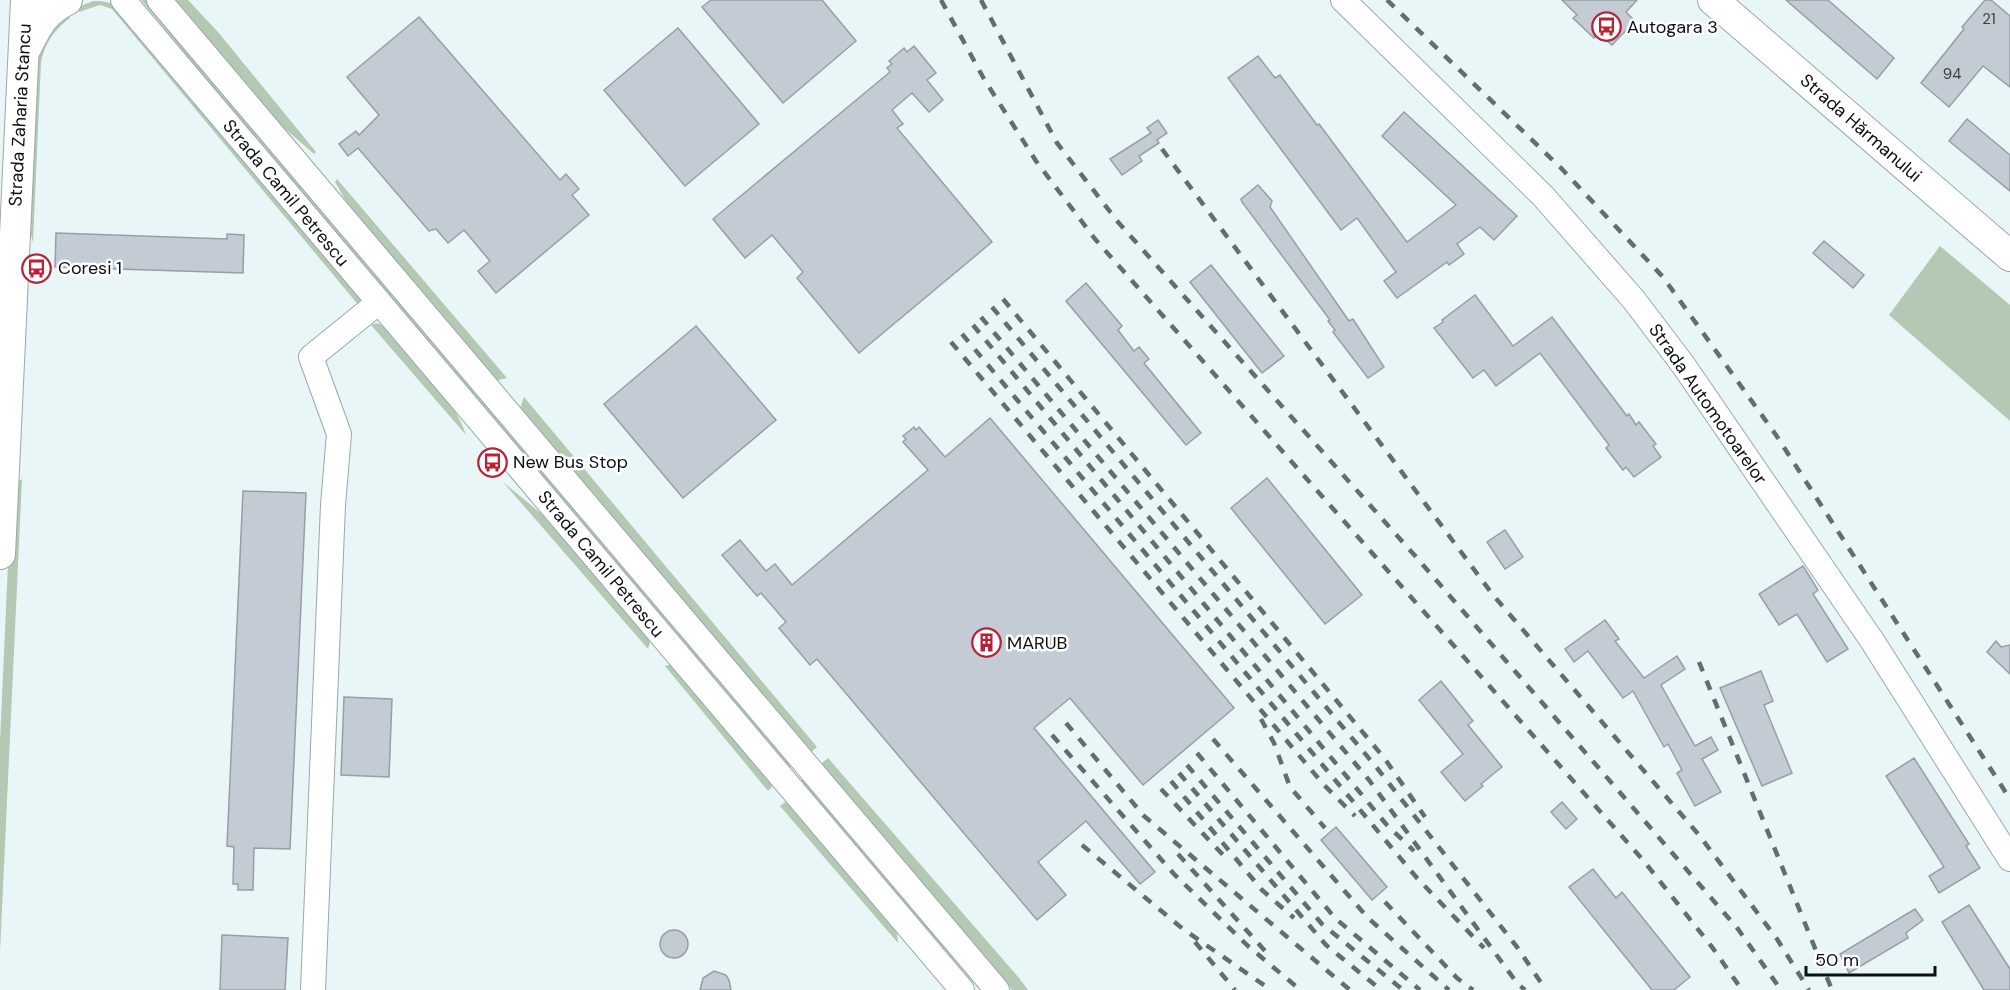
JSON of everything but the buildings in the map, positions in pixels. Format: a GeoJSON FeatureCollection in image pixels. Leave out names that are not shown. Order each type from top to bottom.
{"type":"FeatureCollection","features":[{"type":"Feature","properties":{"kind":"main road","name":"Strada Zaharia Stancu"},"geometry":{"type":"LineString","coordinates":[[0,554],[26,0]]}},
{"type":"Feature","properties":{"kind":"main road"},"geometry":{"type":"LineString","coordinates":[[23,54],[45,15],[67,0]]}},
{"type":"Feature","properties":{"kind":"main road","name":"Strada Hărmanului"},"geometry":{"type":"LineString","coordinates":[[1713,0],[2010,256]]}},
{"type":"Feature","properties":{"kind":"street","name":"Strada Camil Petrescu"},"geometry":{"type":"LineString","coordinates":[[123,0],[962,990]]}},
{"type":"Feature","properties":{"kind":"street","name":"Strada Camil Petrescu"},"geometry":{"type":"LineString","coordinates":[[159,0],[998,990]]}},
{"type":"Feature","properties":{"kind":"street","name":"Strada Automotoarelor"},"geometry":{"type":"LineString","coordinates":[[1342,0],[1542,196],[1634,300],[1684,366],[1873,642],[2010,859]]}},
{"type":"Feature","properties":{"kind":"street"},"geometry":{"type":"LineString","coordinates":[[313,990],[333,505],[339,434],[311,357],[379,302]]}},
{"type":"Feature","properties":{"kind":"green space"},"geometry":{"type":"Polygon","coordinates":[[[141,0],[149,0],[792,766],[786,772],[360,266],[141,0]]]}},
{"type":"Feature","properties":{"kind":"green space"},"geometry":{"type":"Polygon","coordinates":[[[171,0],[188,0],[218,32],[316,152],[314,154],[260,107],[171,0]]]}},
{"type":"Feature","properties":{"kind":"green space"},"geometry":{"type":"Polygon","coordinates":[[[93,1],[114,4],[362,300],[360,307],[112,9],[100,5],[79,12],[76,8],[93,1]]]}},
{"type":"Feature","properties":{"kind":"green space"},"geometry":{"type":"Polygon","coordinates":[[[66,12],[70,18],[51,37],[41,62],[33,243],[26,215],[33,55],[66,12]]]}},
{"type":"Feature","properties":{"kind":"green space"},"geometry":{"type":"Polygon","coordinates":[[[337,179],[507,378],[498,380],[487,378],[350,208],[335,182],[337,179]]]}},
{"type":"Feature","properties":{"kind":"green space"},"geometry":{"type":"Polygon","coordinates":[[[1940,246],[2010,305],[2010,421],[1889,315],[1940,246]]]}},
{"type":"Feature","properties":{"kind":"green space"},"geometry":{"type":"Polygon","coordinates":[[[376,323],[383,325],[430,377],[452,406],[466,435],[371,325],[376,323]]]}},
{"type":"Feature","properties":{"kind":"green space"},"geometry":{"type":"Polygon","coordinates":[[[524,397],[817,747],[807,756],[523,419],[520,408],[524,397]]]}},
{"type":"Feature","properties":{"kind":"green space"},"geometry":{"type":"Polygon","coordinates":[[[22,479],[0,952],[0,741],[11,498],[17,482],[22,479]]]}},
{"type":"Feature","properties":{"kind":"green space"},"geometry":{"type":"Polygon","coordinates":[[[503,482],[543,515],[644,630],[650,642],[648,649],[503,482]]]}},
{"type":"Feature","properties":{"kind":"green space"},"geometry":{"type":"Polygon","coordinates":[[[673,664],[776,783],[768,791],[665,666],[673,664]]]}},
{"type":"Feature","properties":{"kind":"green space"},"geometry":{"type":"Polygon","coordinates":[[[828,758],[1028,990],[1012,990],[817,767],[828,758]]]}},
{"type":"Feature","properties":{"kind":"green space"},"geometry":{"type":"Polygon","coordinates":[[[805,777],[989,990],[980,990],[799,782],[805,777]]]}},
{"type":"Feature","properties":{"kind":"green space"},"geometry":{"type":"Polygon","coordinates":[[[788,800],[897,932],[898,943],[780,806],[788,800]]]}},
{"type":"Feature","properties":{"kind":"railway"},"geometry":{"type":"LineString","coordinates":[[941,0],[984,79],[1036,161],[1095,239],[1643,860],[1712,947],[1742,990]]}},
{"type":"Feature","properties":{"kind":"railway"},"geometry":{"type":"LineString","coordinates":[[981,0],[1057,143],[1118,222],[1417,558],[1738,929],[1781,990]]}},
{"type":"Feature","properties":{"kind":"railway"},"geometry":{"type":"LineString","coordinates":[[1387,0],[1561,168],[1663,277],[1776,435],[2010,799]]}},
{"type":"Feature","properties":{"kind":"railway"},"geometry":{"type":"LineString","coordinates":[[1162,149],[1493,595],[1699,835],[1777,939],[1809,990]]}},
{"type":"Feature","properties":{"kind":"railway"},"geometry":{"type":"LineString","coordinates":[[1003,299],[1385,759],[1425,817]]}},
{"type":"Feature","properties":{"kind":"railway"},"geometry":{"type":"LineString","coordinates":[[992,307],[1377,768],[1517,947],[1546,990]]}},
{"type":"Feature","properties":{"kind":"railway"},"geometry":{"type":"LineString","coordinates":[[981,317],[1369,780],[1517,983],[1525,990]]}},
{"type":"Feature","properties":{"kind":"railway"},"geometry":{"type":"LineString","coordinates":[[973,325],[1386,824],[1414,851]]}},
{"type":"Feature","properties":{"kind":"railway"},"geometry":{"type":"LineString","coordinates":[[962,334],[1417,878],[1484,948]]}},
{"type":"Feature","properties":{"kind":"railway"},"geometry":{"type":"LineString","coordinates":[[951,342],[1324,785],[1355,816]]}},
{"type":"Feature","properties":{"kind":"railway"},"geometry":{"type":"LineString","coordinates":[[1699,662],[1832,990]]}},
{"type":"Feature","properties":{"kind":"railway"},"geometry":{"type":"LineString","coordinates":[[1261,719],[1274,743],[1290,787],[1325,828]]}},
{"type":"Feature","properties":{"kind":"railway"},"geometry":{"type":"LineString","coordinates":[[1066,723],[1144,816],[1350,990]]}},
{"type":"Feature","properties":{"kind":"railway"},"geometry":{"type":"LineString","coordinates":[[1052,735],[1174,874],[1248,946],[1298,988]]}},
{"type":"Feature","properties":{"kind":"railway"},"geometry":{"type":"LineString","coordinates":[[1213,739],[1368,918],[1449,990]]}},
{"type":"Feature","properties":{"kind":"railway"},"geometry":{"type":"LineString","coordinates":[[1197,753],[1335,918],[1420,990]]}},
{"type":"Feature","properties":{"kind":"railway"},"geometry":{"type":"LineString","coordinates":[[1187,765],[1322,924],[1403,990]]}},
{"type":"Feature","properties":{"kind":"railway"},"geometry":{"type":"LineString","coordinates":[[1179,773],[1326,945],[1381,990]]}},
{"type":"Feature","properties":{"kind":"railway"},"geometry":{"type":"LineString","coordinates":[[1171,781],[1262,890],[1294,918]]}},
{"type":"Feature","properties":{"kind":"railway"},"geometry":{"type":"LineString","coordinates":[[1161,789],[1224,856]]}},
{"type":"Feature","properties":{"kind":"railway"},"geometry":{"type":"LineString","coordinates":[[1082,845],[1183,929],[1271,990]]}},
{"type":"Feature","properties":{"kind":"railway"},"geometry":{"type":"LineString","coordinates":[[1178,854],[1266,952]]}},
{"type":"Feature","properties":{"kind":"railway"},"geometry":{"type":"LineString","coordinates":[[1385,902],[1457,978],[1473,990]]}},
{"type":"Feature","properties":{"kind":"railway"},"geometry":{"type":"LineString","coordinates":[[1195,942],[1235,990]]}},
{"type":"Feature","properties":{"kind":"place","name":"Autogara 3"},"geometry":{"type":"Point","coordinates":[1606,27]}},
{"type":"Feature","properties":{"kind":"place","name":"Coresi 1"},"geometry":{"type":"Point","coordinates":[37,268]}},
{"type":"Feature","properties":{"kind":"place","name":"New Bus Stop"},"geometry":{"type":"Point","coordinates":[492,462]}},
{"type":"Feature","properties":{"kind":"place","name":"MARUB"},"geometry":{"type":"Point","coordinates":[986,643]}}]}
